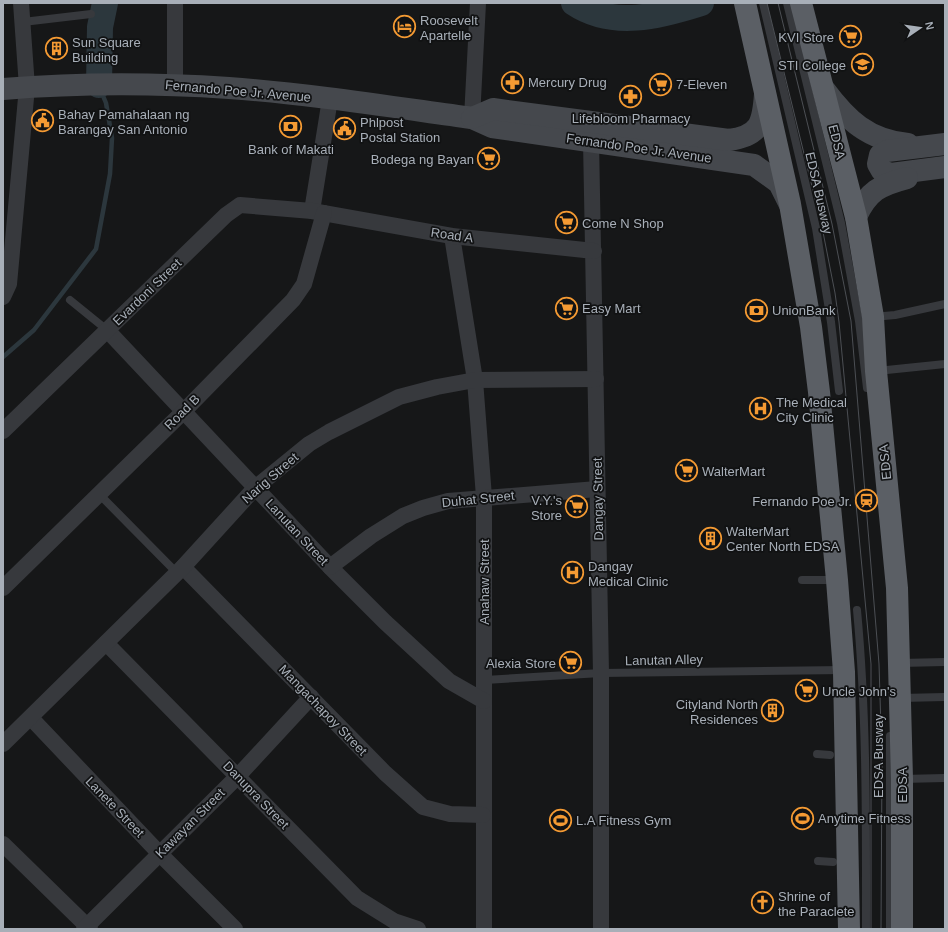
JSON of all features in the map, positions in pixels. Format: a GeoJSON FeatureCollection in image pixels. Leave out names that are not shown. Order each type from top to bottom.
{"type":"FeatureCollection","features":[{"type":"Feature","properties":{"kind":"highway"},"geometry":{"type":"LineString","coordinates":[[745,3],[760,30],[765,93],[790,204],[811,327],[837,580],[844,670],[849,929]]}},
{"type":"Feature","properties":{"kind":"highway","name":"EDSA"},"geometry":{"type":"LineString","coordinates":[[799,15],[824,89],[856,217],[873,317],[871,380],[897,588],[901,698],[902,929]]}},
{"type":"Feature","properties":{"kind":"main road","name":"Fernando Poe Jr. Avenue"},"geometry":{"type":"LineString","coordinates":[[3,89],[43,85],[229,88],[330,99],[472,118],[492,127],[754,165],[779,184],[786,194],[790,204]]}},
{"type":"Feature","properties":{"kind":"main road"},"geometry":{"type":"LineString","coordinates":[[824,89],[855,124],[876,136],[900,143],[945,144]]}},
{"type":"Feature","properties":{"kind":"main road","name":"Fernando Poe Jr. Avenue"},"geometry":{"type":"LineString","coordinates":[[472,118],[493,109],[729,140],[747,136],[758,127],[763,118],[765,93]]}},
{"type":"Feature","properties":{"kind":"main road"},"geometry":{"type":"LineString","coordinates":[[945,144],[885,152],[878,158],[880,170],[887,174],[945,167]]}},
{"type":"Feature","properties":{"kind":"main road"},"geometry":{"type":"LineString","coordinates":[[856,217],[865,199],[877,188],[898,180],[945,167]]}},
{"type":"Feature","properties":{"kind":"street"},"geometry":{"type":"LineString","coordinates":[[3,297],[9,284],[27,87],[21,3]]}},
{"type":"Feature","properties":{"kind":"street"},"geometry":{"type":"LineString","coordinates":[[175,3],[175,86]]}},
{"type":"Feature","properties":{"kind":"street"},"geometry":{"type":"LineString","coordinates":[[472,118],[478,3]]}},
{"type":"Feature","properties":{"kind":"street","name":"Road B"},"geometry":{"type":"LineString","coordinates":[[3,588],[183,412],[293,300],[304,284],[318,212],[330,99]]}},
{"type":"Feature","properties":{"kind":"street","name":"Dangay Street"},"geometry":{"type":"LineString","coordinates":[[591,141],[601,673],[601,929]]}},
{"type":"Feature","properties":{"kind":"street","name":"Evardoni Street"},"geometry":{"type":"LineString","coordinates":[[3,430],[226,215],[240,205],[318,212]]}},
{"type":"Feature","properties":{"kind":"street","name":"Road A"},"geometry":{"type":"LineString","coordinates":[[318,212],[452,236],[594,251]]}},
{"type":"Feature","properties":{"kind":"street","name":"Anahaw Street"},"geometry":{"type":"LineString","coordinates":[[452,236],[475,380],[484,497],[484,929]]}},
{"type":"Feature","properties":{"kind":"street","name":"Lanutan Street"},"geometry":{"type":"LineString","coordinates":[[107,330],[330,567],[425,660],[449,681],[484,701]]}},
{"type":"Feature","properties":{"kind":"street","name":"Narig Street"},"geometry":{"type":"LineString","coordinates":[[3,744],[180,570],[255,488],[309,444],[399,397],[436,387],[475,380],[596,379]]}},
{"type":"Feature","properties":{"kind":"street","name":"Duhat Street"},"geometry":{"type":"LineString","coordinates":[[330,567],[371,536],[403,516],[423,508],[448,501],[484,497],[597,489]]}},
{"type":"Feature","properties":{"kind":"street","name":"Mangachapoy Street"},"geometry":{"type":"LineString","coordinates":[[180,570],[311,697],[385,773],[424,807],[450,814],[483,815]]}},
{"type":"Feature","properties":{"kind":"street","name":"Danupra Street"},"geometry":{"type":"LineString","coordinates":[[106,643],[357,898],[394,922],[418,929]]}},
{"type":"Feature","properties":{"kind":"street","name":"Kawayan Street"},"geometry":{"type":"LineString","coordinates":[[87,928],[238,776],[311,697]]}},
{"type":"Feature","properties":{"kind":"street","name":"Lanete Street"},"geometry":{"type":"LineString","coordinates":[[31,718],[160,854],[235,929]]}},
{"type":"Feature","properties":{"kind":"street"},"geometry":{"type":"LineString","coordinates":[[3,844],[87,928]]}},
{"type":"Feature","properties":{"kind":"lane","name":"EDSA Busway"},"geometry":{"type":"LineString","coordinates":[[763,3],[760,30],[816,228],[831,322],[839,391]]}},
{"type":"Feature","properties":{"kind":"lane","name":"EDSA Busway"},"geometry":{"type":"LineString","coordinates":[[787,3],[799,15],[871,380]]}},
{"type":"Feature","properties":{"kind":"lane"},"geometry":{"type":"LineString","coordinates":[[23,22],[91,14]]}},
{"type":"Feature","properties":{"kind":"lane"},"geometry":{"type":"LineString","coordinates":[[70,300],[107,330]]}},
{"type":"Feature","properties":{"kind":"lane"},"geometry":{"type":"LineString","coordinates":[[873,317],[895,315],[945,304]]}},
{"type":"Feature","properties":{"kind":"lane"},"geometry":{"type":"LineString","coordinates":[[871,380],[945,364]]}},
{"type":"Feature","properties":{"kind":"lane","name":"Mangachapoy Street"},"geometry":{"type":"LineString","coordinates":[[99,494],[180,570]]}},
{"type":"Feature","properties":{"kind":"lane"},"geometry":{"type":"LineString","coordinates":[[802,580],[837,580]]}},
{"type":"Feature","properties":{"kind":"lane","name":"EDSA Busway"},"geometry":{"type":"LineString","coordinates":[[857,610],[862,665],[866,760],[866,929]]}},
{"type":"Feature","properties":{"kind":"lane"},"geometry":{"type":"LineString","coordinates":[[900,663],[945,662]]}},
{"type":"Feature","properties":{"kind":"lane","name":"Lanutan Alley"},"geometry":{"type":"LineString","coordinates":[[485,680],[601,673],[744,675],[844,670]]}},
{"type":"Feature","properties":{"kind":"lane"},"geometry":{"type":"LineString","coordinates":[[901,698],[945,697]]}},
{"type":"Feature","properties":{"kind":"lane","name":"EDSA Busway"},"geometry":{"type":"LineString","coordinates":[[890,731],[890,929]]}},
{"type":"Feature","properties":{"kind":"lane"},"geometry":{"type":"LineString","coordinates":[[817,754],[830,755]]}},
{"type":"Feature","properties":{"kind":"lane"},"geometry":{"type":"LineString","coordinates":[[902,779],[945,778]]}},
{"type":"Feature","properties":{"kind":"lane"},"geometry":{"type":"LineString","coordinates":[[818,861],[833,862]]}},
{"type":"Feature","properties":{"kind":"waterway"},"geometry":{"type":"LineString","coordinates":[[99,85],[100,27],[105,3]]}},
{"type":"Feature","properties":{"kind":"waterway"},"geometry":{"type":"LineString","coordinates":[[574,3],[589,11],[605,16],[621,18],[653,16],[701,3]]}},
{"type":"Feature","properties":{"kind":"waterway"},"geometry":{"type":"LineString","coordinates":[[3,357],[34,330],[96,249],[110,174],[112,138],[106,103],[101,91]]}},
{"type":"Feature","properties":{"kind":"tram line"},"geometry":{"type":"LineString","coordinates":[[767,3],[822,227],[839,322],[871,664],[871,929]]}},
{"type":"Feature","properties":{"kind":"tram line"},"geometry":{"type":"LineString","coordinates":[[778,3],[832,224],[851,321],[879,664],[882,762],[881,929]]}},
{"type":"Feature","properties":{"kind":"place","name":"Roosevelt Apartelle"},"geometry":{"type":"Point","coordinates":[405,27]}},
{"type":"Feature","properties":{"kind":"place","name":"KVI Store"},"geometry":{"type":"Point","coordinates":[850,37]}},
{"type":"Feature","properties":{"kind":"place","name":"Sun Square Building"},"geometry":{"type":"Point","coordinates":[56,49]}},
{"type":"Feature","properties":{"kind":"place","name":"STI College"},"geometry":{"type":"Point","coordinates":[862,65]}},
{"type":"Feature","properties":{"kind":"place","name":"Mercury Drug"},"geometry":{"type":"Point","coordinates":[513,82]}},
{"type":"Feature","properties":{"kind":"place","name":"7-Eleven"},"geometry":{"type":"Point","coordinates":[661,84]}},
{"type":"Feature","properties":{"kind":"place","name":"Lifebloom Pharmacy"},"geometry":{"type":"Point","coordinates":[631,96]}},
{"type":"Feature","properties":{"kind":"place","name":"Bahay Pamahalaan ng Barangay San Antonio"},"geometry":{"type":"Point","coordinates":[43,121]}},
{"type":"Feature","properties":{"kind":"place","name":"Bank of Makati"},"geometry":{"type":"Point","coordinates":[291,127]}},
{"type":"Feature","properties":{"kind":"place","name":"Phlpost Postal Station"},"geometry":{"type":"Point","coordinates":[345,129]}},
{"type":"Feature","properties":{"kind":"place","name":"Bodega ng Bayan"},"geometry":{"type":"Point","coordinates":[489,159]}},
{"type":"Feature","properties":{"kind":"place","name":"Come N Shop"},"geometry":{"type":"Point","coordinates":[567,223]}},
{"type":"Feature","properties":{"kind":"place","name":"Easy Mart"},"geometry":{"type":"Point","coordinates":[566,308]}},
{"type":"Feature","properties":{"kind":"place","name":"UnionBank"},"geometry":{"type":"Point","coordinates":[757,310]}},
{"type":"Feature","properties":{"kind":"place","name":"The Medical City Clinic"},"geometry":{"type":"Point","coordinates":[761,409]}},
{"type":"Feature","properties":{"kind":"place","name":"WalterMart"},"geometry":{"type":"Point","coordinates":[686,471]}},
{"type":"Feature","properties":{"kind":"place","name":"Fernando Poe Jr."},"geometry":{"type":"Point","coordinates":[867,501]}},
{"type":"Feature","properties":{"kind":"place","name":"V.Y.'s Store"},"geometry":{"type":"Point","coordinates":[577,507]}},
{"type":"Feature","properties":{"kind":"place","name":"WalterMart Center North EDSA"},"geometry":{"type":"Point","coordinates":[711,538]}},
{"type":"Feature","properties":{"kind":"place","name":"Dangay Medical Clinic"},"geometry":{"type":"Point","coordinates":[572,573]}},
{"type":"Feature","properties":{"kind":"place","name":"Alexia Store"},"geometry":{"type":"Point","coordinates":[571,663]}},
{"type":"Feature","properties":{"kind":"place","name":"Uncle John's"},"geometry":{"type":"Point","coordinates":[807,691]}},
{"type":"Feature","properties":{"kind":"place","name":"Cityland North Residences"},"geometry":{"type":"Point","coordinates":[773,711]}},
{"type":"Feature","properties":{"kind":"place","name":"Anytime Fitness"},"geometry":{"type":"Point","coordinates":[803,818]}},
{"type":"Feature","properties":{"kind":"place","name":"L.A Fitness Gym"},"geometry":{"type":"Point","coordinates":[561,820]}},
{"type":"Feature","properties":{"kind":"place","name":"Shrine of the Paraclete"},"geometry":{"type":"Point","coordinates":[763,903]}}]}
